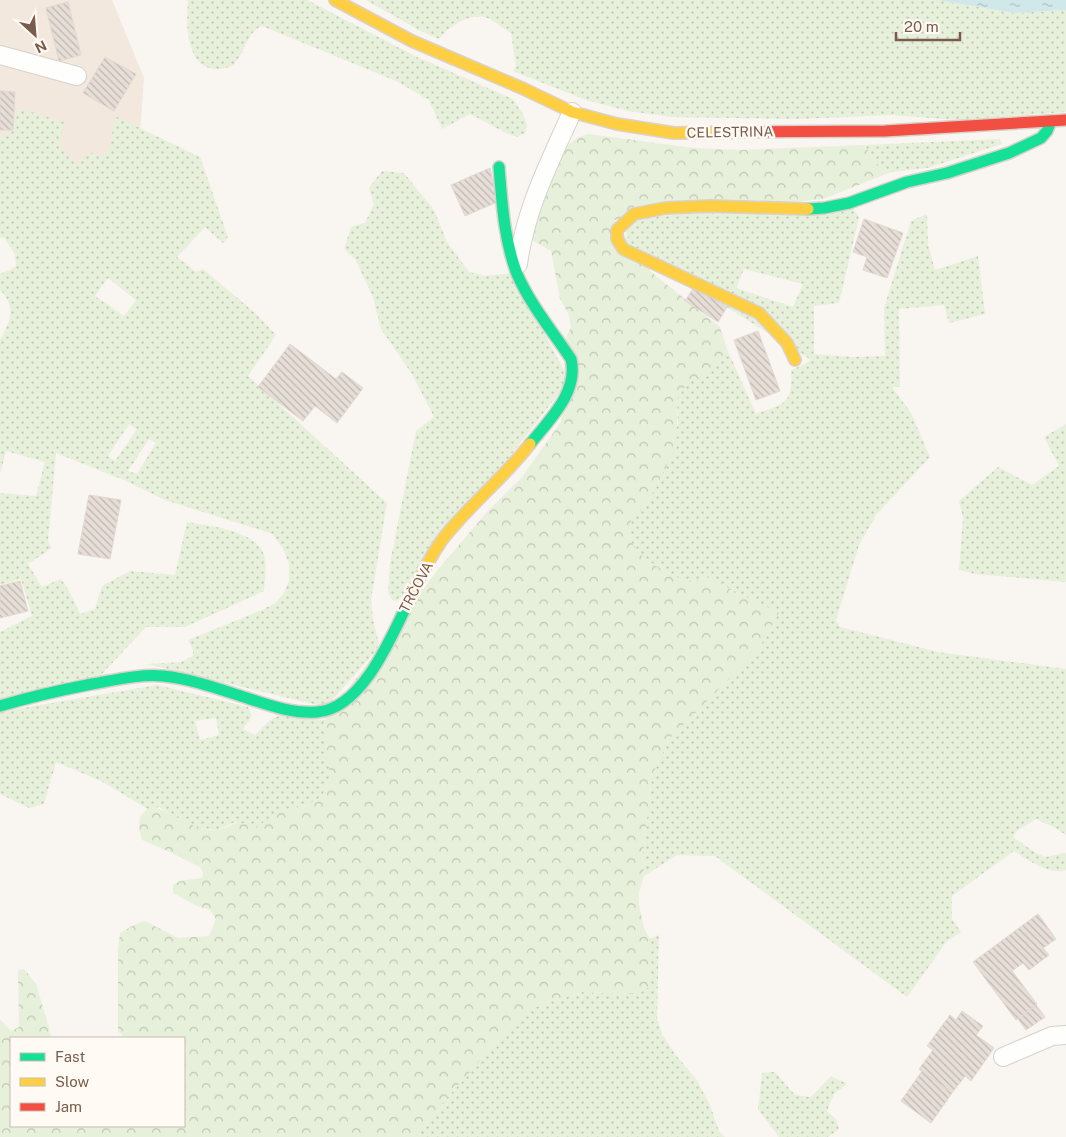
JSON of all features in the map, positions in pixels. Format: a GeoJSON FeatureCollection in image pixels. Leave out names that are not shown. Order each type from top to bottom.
{"type":"FeatureCollection","features":[{"type":"Feature","properties":{"kind":"street","name":"CELESTRINA"},"geometry":{"type":"LineString","coordinates":[[336,0],[412,40],[572,112],[617,124],[674,133],[885,131],[1066,120]]}},
{"type":"Feature","properties":{"kind":"street"},"geometry":{"type":"LineString","coordinates":[[0,54],[77,76]]}},
{"type":"Feature","properties":{"kind":"street"},"geometry":{"type":"LineString","coordinates":[[517,273],[523,232],[531,206],[572,112]]}},
{"type":"Feature","properties":{"kind":"street"},"geometry":{"type":"LineString","coordinates":[[795,360],[787,343],[759,313],[623,249],[617,239],[617,230],[634,214],[665,208],[710,206],[801,209],[824,208],[850,202],[907,182],[947,173],[1009,153],[1041,138],[1047,131],[1051,121]]}},
{"type":"Feature","properties":{"kind":"street","name":"TRČOVA"},"geometry":{"type":"LineString","coordinates":[[0,706],[22,699],[139,675],[163,676],[204,684],[262,702],[316,714],[342,706],[352,698],[385,650],[421,574],[441,542],[506,472],[538,434],[561,403],[572,382],[573,368],[571,359],[532,302],[517,273],[504,224],[499,167]]}},
{"type":"Feature","properties":{"kind":"street"},"geometry":{"type":"LineString","coordinates":[[1003,1057],[1052,1036],[1066,1035]]}},
{"type":"Feature","properties":{"kind":"shaded area"},"geometry":{"type":"Polygon","coordinates":[[[0,0],[112,0],[144,78],[138,159],[66,197],[0,169],[0,0]]]}},
{"type":"Feature","properties":{"kind":"green space"},"geometry":{"type":"Polygon","coordinates":[[[186,0],[307,0],[417,57],[513,99],[524,116],[527,125],[525,133],[517,137],[470,114],[442,129],[429,100],[396,81],[262,26],[250,37],[233,65],[222,69],[207,67],[199,62],[190,44],[187,22],[188,2],[186,0]]]}},
{"type":"Feature","properties":{"kind":"green space"},"geometry":{"type":"Polygon","coordinates":[[[366,0],[937,0],[1015,13],[1066,10],[1066,112],[957,120],[891,115],[800,119],[672,117],[628,111],[586,100],[513,71],[516,66],[511,33],[487,18],[471,17],[465,19],[453,26],[439,39],[366,0]]]}},
{"type":"Feature","properties":{"kind":"green space"},"geometry":{"type":"Polygon","coordinates":[[[18,108],[64,122],[59,146],[78,164],[91,152],[100,158],[110,147],[115,116],[200,157],[228,237],[223,243],[205,227],[177,257],[196,272],[203,269],[255,313],[276,335],[248,376],[387,503],[371,600],[379,644],[375,652],[326,707],[147,664],[181,662],[193,656],[193,650],[188,640],[275,603],[284,593],[289,581],[289,564],[284,551],[273,534],[165,500],[124,480],[56,453],[48,541],[52,548],[28,564],[42,587],[61,579],[80,614],[95,609],[102,586],[130,571],[175,575],[187,522],[231,531],[252,540],[264,555],[266,573],[264,591],[185,627],[146,627],[101,675],[0,700],[0,632],[32,616],[21,579],[0,585],[0,493],[36,496],[45,462],[6,451],[0,474],[0,340],[9,321],[10,309],[9,302],[0,290],[0,274],[16,266],[15,254],[4,238],[0,237],[0,136],[9,135],[18,108]],[[108,278],[95,296],[124,316],[136,300],[108,278]],[[129,424],[108,456],[115,461],[137,429],[129,424]],[[149,439],[128,471],[137,474],[156,443],[149,439]]]}},
{"type":"Feature","properties":{"kind":"green space"},"geometry":{"type":"Polygon","coordinates":[[[588,134],[694,148],[738,150],[865,145],[874,162],[891,172],[823,199],[614,220],[651,272],[720,327],[727,349],[709,376],[700,376],[688,382],[677,399],[677,446],[647,504],[631,521],[629,534],[631,542],[643,557],[682,580],[697,581],[706,577],[779,613],[758,650],[669,739],[652,776],[643,853],[644,876],[639,892],[639,905],[644,928],[650,939],[650,987],[630,994],[582,992],[539,1005],[514,1023],[496,1042],[426,1122],[418,1137],[0,1137],[0,1019],[11,1031],[19,1027],[18,970],[24,969],[36,984],[51,1037],[10,1037],[10,1127],[185,1127],[185,1037],[123,1037],[118,1031],[118,949],[120,933],[145,921],[178,938],[209,936],[216,919],[210,910],[197,906],[173,893],[173,885],[180,881],[202,878],[203,873],[200,867],[142,840],[139,829],[140,817],[147,810],[153,808],[195,826],[207,829],[223,829],[238,822],[248,825],[255,830],[259,825],[285,809],[303,807],[321,798],[331,777],[324,746],[325,720],[436,572],[487,512],[522,477],[561,422],[566,338],[571,327],[569,315],[560,299],[551,251],[532,240],[538,215],[554,170],[568,145],[581,136],[588,134]]]}},
{"type":"Feature","properties":{"kind":"green space"},"geometry":{"type":"Polygon","coordinates":[[[1000,139],[1002,144],[927,168],[891,172],[874,162],[865,145],[1000,139]]]}},
{"type":"Feature","properties":{"kind":"green space"},"geometry":{"type":"Polygon","coordinates":[[[382,171],[404,173],[434,210],[447,242],[469,272],[486,276],[512,273],[565,372],[563,388],[398,601],[392,600],[388,593],[390,563],[416,431],[434,417],[412,374],[381,329],[373,297],[355,259],[344,249],[351,227],[365,223],[374,204],[369,188],[382,171]]]}},
{"type":"Feature","properties":{"kind":"green space"},"geometry":{"type":"Polygon","coordinates":[[[851,206],[859,217],[839,303],[814,306],[814,354],[853,357],[885,356],[884,308],[911,221],[927,214],[928,245],[935,270],[978,256],[985,314],[949,323],[944,305],[899,309],[900,387],[892,387],[911,413],[930,457],[876,515],[859,545],[836,620],[840,627],[938,652],[1066,669],[1066,835],[1036,819],[1017,831],[1013,837],[1045,857],[1066,853],[1066,870],[1053,871],[1046,869],[1014,851],[952,896],[952,919],[961,932],[947,941],[907,997],[715,856],[677,855],[644,876],[643,853],[652,776],[669,739],[765,637],[778,613],[706,577],[697,581],[682,580],[656,566],[643,557],[631,542],[629,534],[631,521],[647,504],[678,424],[677,399],[688,382],[700,376],[709,375],[727,349],[756,414],[785,401],[790,390],[791,370],[811,360],[630,246],[625,228],[641,216],[851,206]],[[744,269],[736,288],[793,307],[803,284],[744,269]]]}},
{"type":"Feature","properties":{"kind":"green space"},"geometry":{"type":"Polygon","coordinates":[[[1066,424],[1066,582],[976,574],[959,570],[963,518],[959,501],[998,467],[1032,485],[1059,466],[1044,437],[1066,424]]]}},
{"type":"Feature","properties":{"kind":"green space"},"geometry":{"type":"Polygon","coordinates":[[[157,685],[248,707],[252,716],[243,729],[255,735],[269,721],[280,715],[325,720],[331,777],[321,798],[303,807],[285,809],[255,830],[235,822],[217,830],[199,828],[188,824],[159,807],[148,809],[101,781],[56,762],[44,804],[29,808],[0,794],[0,713],[157,685]],[[216,718],[195,721],[200,740],[219,735],[216,718]]]}},
{"type":"Feature","properties":{"kind":"green space"},"geometry":{"type":"Polygon","coordinates":[[[659,935],[657,1018],[662,1034],[675,1054],[696,1079],[710,1105],[719,1131],[725,1137],[418,1137],[426,1122],[497,1041],[514,1023],[539,1005],[583,992],[630,994],[650,987],[650,939],[659,935]]]}},
{"type":"Feature","properties":{"kind":"green space"},"geometry":{"type":"Polygon","coordinates":[[[775,1072],[795,1095],[811,1097],[831,1076],[847,1084],[834,1094],[827,1111],[836,1119],[839,1129],[828,1137],[779,1137],[758,1109],[762,1073],[775,1072]]]}},
{"type":"Feature","properties":{"kind":"water"},"geometry":{"type":"Polygon","coordinates":[[[937,0],[1066,0],[1066,10],[1015,13],[937,0]]]}},
{"type":"Feature","properties":{"kind":"building"},"geometry":{"type":"Polygon","coordinates":[[[68,2],[81,55],[59,61],[46,8],[68,2]]]}},
{"type":"Feature","properties":{"kind":"building"},"geometry":{"type":"Polygon","coordinates":[[[105,57],[136,74],[114,111],[83,93],[105,57]]]}},
{"type":"Feature","properties":{"kind":"building"},"geometry":{"type":"Polygon","coordinates":[[[0,91],[15,92],[13,130],[0,130],[0,91]]]}},
{"type":"Feature","properties":{"kind":"building"},"geometry":{"type":"Polygon","coordinates":[[[490,168],[497,202],[465,216],[451,185],[490,168]]]}},
{"type":"Feature","properties":{"kind":"building"},"geometry":{"type":"Polygon","coordinates":[[[864,219],[903,233],[887,278],[863,270],[867,257],[853,252],[864,219]]]}},
{"type":"Feature","properties":{"kind":"building"},"geometry":{"type":"Polygon","coordinates":[[[694,287],[727,307],[718,322],[685,301],[694,287]]]}},
{"type":"Feature","properties":{"kind":"building"},"geometry":{"type":"Polygon","coordinates":[[[758,331],[780,391],[756,400],[734,340],[758,331]]]}},
{"type":"Feature","properties":{"kind":"building"},"geometry":{"type":"Polygon","coordinates":[[[290,344],[336,379],[342,372],[363,388],[337,423],[315,406],[303,421],[258,387],[290,344]]]}},
{"type":"Feature","properties":{"kind":"building"},"geometry":{"type":"Polygon","coordinates":[[[89,495],[121,500],[110,559],[78,554],[89,495]]]}},
{"type":"Feature","properties":{"kind":"building"},"geometry":{"type":"Polygon","coordinates":[[[20,581],[28,611],[0,618],[0,586],[20,581]]]}},
{"type":"Feature","properties":{"kind":"building"},"geometry":{"type":"Polygon","coordinates":[[[1038,914],[1056,939],[1043,948],[1049,955],[1029,970],[1023,963],[1012,971],[1037,1004],[1016,1020],[973,962],[1038,914]]]}},
{"type":"Feature","properties":{"kind":"building"},"geometry":{"type":"Polygon","coordinates":[[[1036,1005],[1045,1017],[1026,1030],[1018,1019],[1036,1005]]]}},
{"type":"Feature","properties":{"kind":"building"},"geometry":{"type":"Polygon","coordinates":[[[962,1011],[983,1026],[976,1035],[994,1048],[971,1081],[965,1076],[952,1093],[919,1069],[933,1050],[927,1046],[950,1015],[956,1020],[962,1011]]]}},
{"type":"Feature","properties":{"kind":"building"},"geometry":{"type":"Polygon","coordinates":[[[922,1071],[952,1093],[931,1123],[901,1101],[922,1071]]]}},
{"type":"Feature","properties":{"kind":"traffic: fast"},"geometry":{"type":"LineString","coordinates":[[808,209],[849,203],[907,182],[947,173],[1009,153],[1041,138],[1047,131],[1051,121]]}},
{"type":"Feature","properties":{"kind":"traffic: fast"},"geometry":{"type":"LineString","coordinates":[[499,167],[506,235],[517,274],[535,307],[571,359],[571,383],[567,394],[561,405],[530,444]]}},
{"type":"Feature","properties":{"kind":"traffic: fast"},"geometry":{"type":"LineString","coordinates":[[0,706],[92,684],[127,678],[163,676],[196,682],[283,709],[317,712],[334,707],[350,697],[364,682],[388,645],[414,590]]}},
{"type":"Feature","properties":{"kind":"traffic: slow"},"geometry":{"type":"LineString","coordinates":[[335,0],[412,41],[524,89],[572,112],[617,124],[674,133],[744,132]]}},
{"type":"Feature","properties":{"kind":"traffic: slow"},"geometry":{"type":"LineString","coordinates":[[795,360],[787,343],[759,313],[623,249],[617,239],[617,230],[634,214],[665,208],[710,206],[808,209]]}},
{"type":"Feature","properties":{"kind":"traffic: slow"},"geometry":{"type":"LineString","coordinates":[[414,590],[442,540],[530,444]]}},
{"type":"Feature","properties":{"kind":"traffic: jam"},"geometry":{"type":"LineString","coordinates":[[744,132],[885,131],[1066,120]]}}]}
